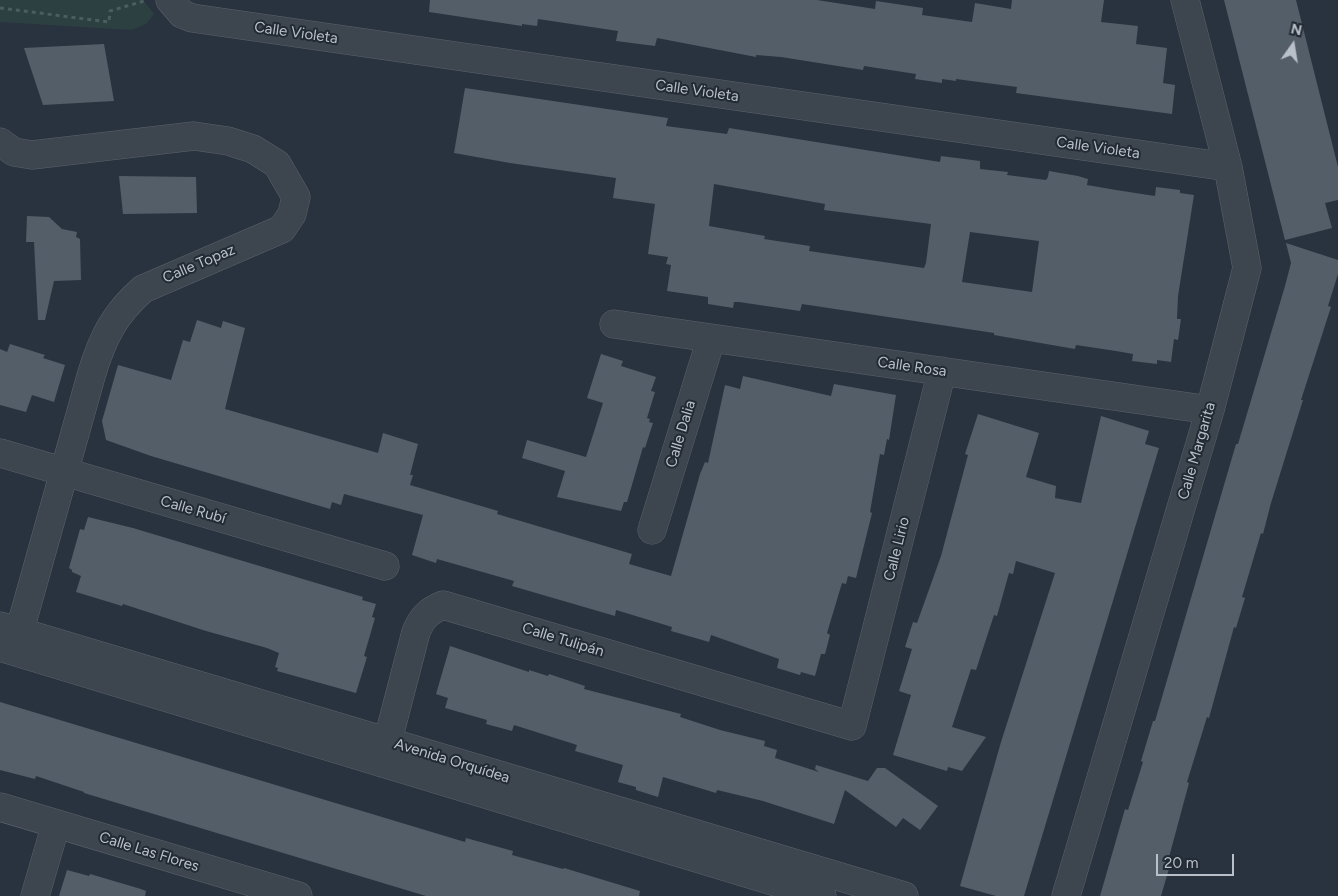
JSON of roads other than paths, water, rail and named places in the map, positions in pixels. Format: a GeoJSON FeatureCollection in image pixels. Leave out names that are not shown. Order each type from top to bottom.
{"type":"FeatureCollection","features":[{"type":"Feature","properties":{"kind":"street","name":"Calle Margarita"},"geometry":{"type":"LineString","coordinates":[[1066,896],[1210,410],[1247,268],[1228,167],[1185,0]]}},
{"type":"Feature","properties":{"kind":"street","name":"Calle Violeta"},"geometry":{"type":"LineString","coordinates":[[163,1],[182,14],[192,18],[1228,167]]}},
{"type":"Feature","properties":{"kind":"street","name":"Calle Topaz"},"geometry":{"type":"LineString","coordinates":[[0,142],[14,152],[32,155],[194,136],[228,141],[253,149],[277,164],[296,197],[292,214],[282,229],[143,288],[125,304],[100,347],[65,473],[8,639]]}},
{"type":"Feature","properties":{"kind":"street","name":"Calle Rosa"},"geometry":{"type":"LineString","coordinates":[[614,324],[1210,410]]}},
{"type":"Feature","properties":{"kind":"street","name":"Calle Dalia"},"geometry":{"type":"LineString","coordinates":[[652,530],[710,339]]}},
{"type":"Feature","properties":{"kind":"street","name":"Calle Lirio"},"geometry":{"type":"LineString","coordinates":[[852,726],[942,371]]}},
{"type":"Feature","properties":{"kind":"street","name":"Calle Rubí"},"geometry":{"type":"LineString","coordinates":[[0,453],[386,566]]}},
{"type":"Feature","properties":{"kind":"street","name":"Calle Tulipán"},"geometry":{"type":"LineString","coordinates":[[385,752],[416,632],[422,618],[432,609],[443,605],[852,726]]}},
{"type":"Feature","properties":{"kind":"street","name":"Avenida Orquídea"},"geometry":{"type":"LineString","coordinates":[[8,639],[385,752],[811,888],[904,896]]}},
{"type":"Feature","properties":{"kind":"street","name":"Calle Las Flores"},"geometry":{"type":"LineString","coordinates":[[0,807],[298,896]]}},
{"type":"Feature","properties":{"kind":"street"},"geometry":{"type":"LineString","coordinates":[[35,896],[56,824]]}}]}
